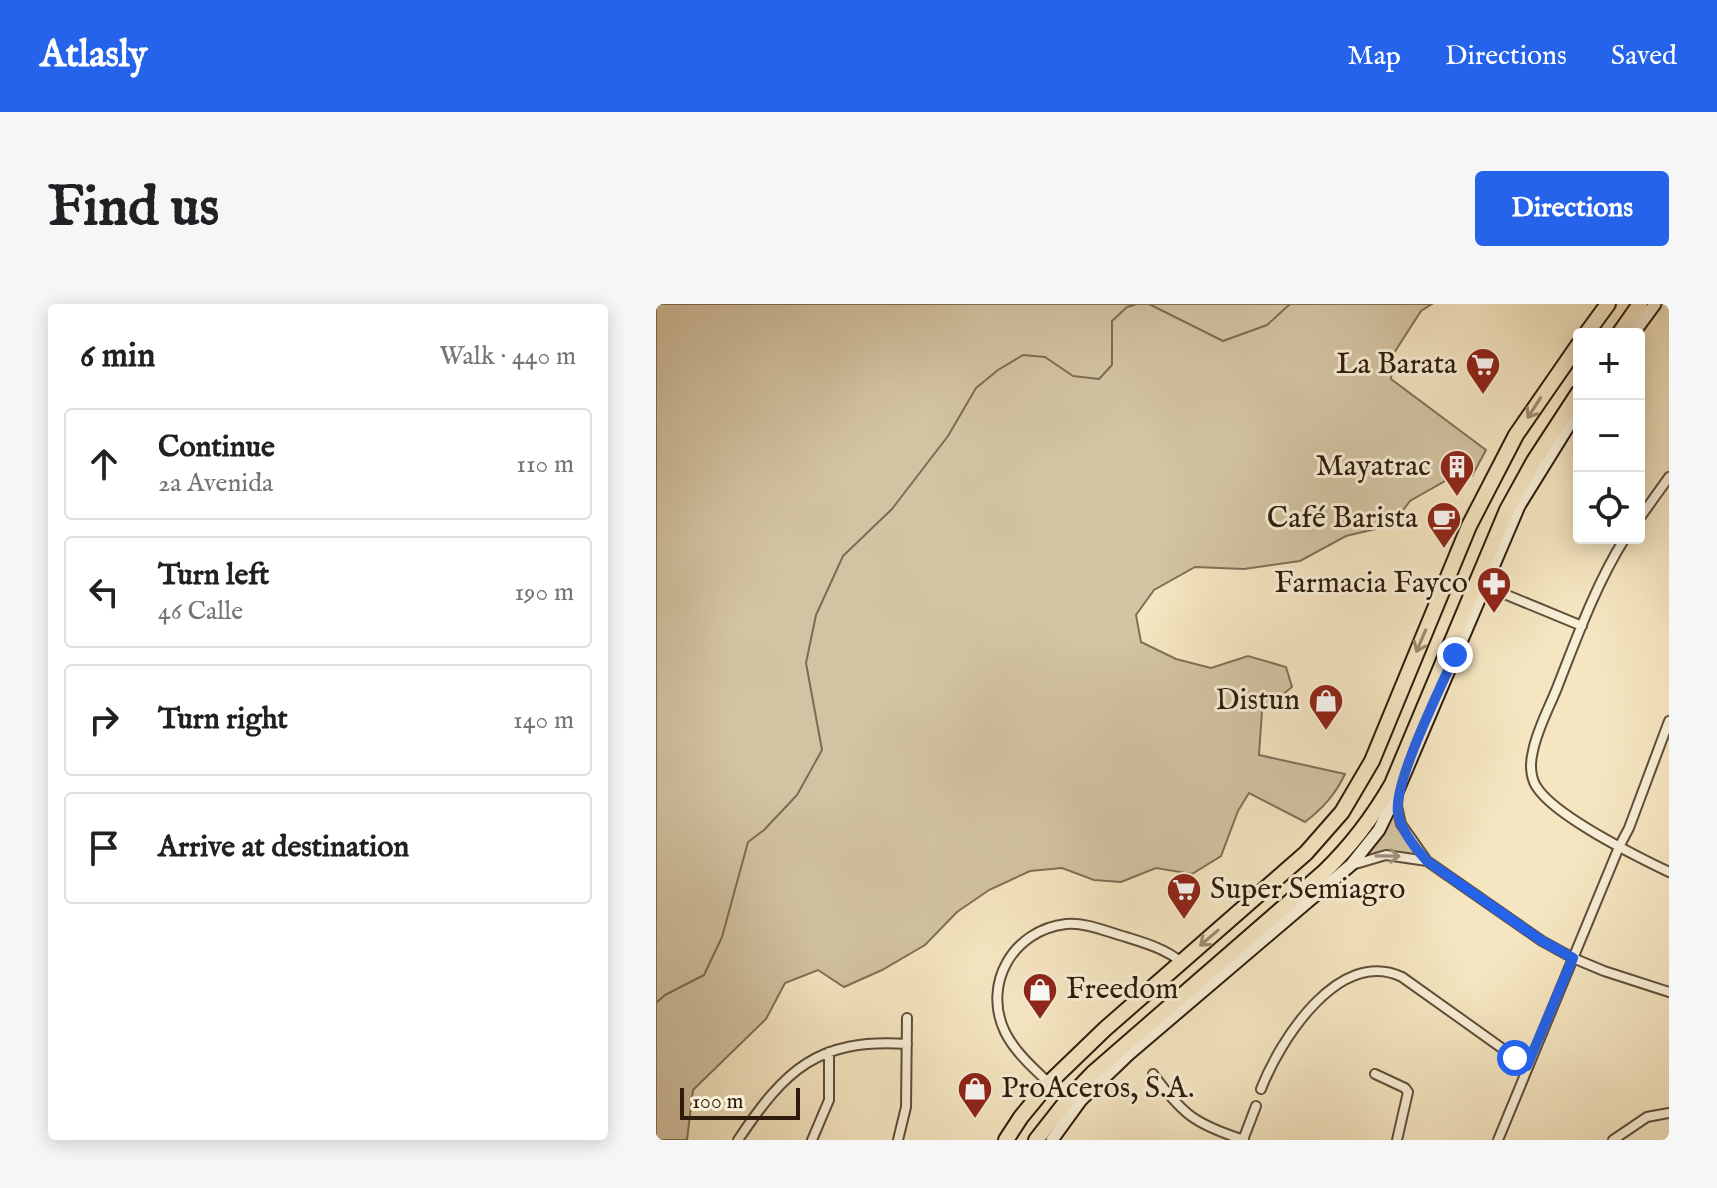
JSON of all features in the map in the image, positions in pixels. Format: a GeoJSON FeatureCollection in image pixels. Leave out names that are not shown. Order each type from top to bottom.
{"type":"FeatureCollection","features":[{"type":"Feature","properties":{"kind":"highway"},"geometry":{"type":"LineString","coordinates":[[1590,328],[1608,304]]}},
{"type":"Feature","properties":{"kind":"highway"},"geometry":{"type":"LineString","coordinates":[[1623,328],[1640,304]]}},
{"type":"Feature","properties":{"kind":"highway"},"geometry":{"type":"LineString","coordinates":[[1006,1140],[1049,1083],[1105,1029],[1306,853],[1350,800],[1372,761],[1469,526],[1516,435],[1573,353]]}},
{"type":"Feature","properties":{"kind":"highway"},"geometry":{"type":"LineString","coordinates":[[1045,1138],[1052,1120],[1069,1098],[1120,1049],[1324,872],[1349,848],[1374,815],[1392,784],[1507,510],[1574,400]]}},
{"type":"Feature","properties":{"kind":"highway"},"geometry":{"type":"LineString","coordinates":[[1562,418],[1573,407]]}},
{"type":"Feature","properties":{"kind":"highway"},"geometry":{"type":"LineString","coordinates":[[1324,872],[1349,867]]}},
{"type":"Feature","properties":{"kind":"street"},"geometry":{"type":"LineString","coordinates":[[1637,328],[1655,304]]}},
{"type":"Feature","properties":{"kind":"street"},"geometry":{"type":"LineString","coordinates":[[1045,1138],[1121,1062],[1349,867],[1379,830],[1523,499],[1573,419]]}},
{"type":"Feature","properties":{"kind":"street"},"geometry":{"type":"LineString","coordinates":[[1645,511],[1669,477]]}},
{"type":"Feature","properties":{"kind":"street"},"geometry":{"type":"LineString","coordinates":[[1621,544],[1606,570],[1533,749],[1532,774],[1535,784],[1549,802],[1619,847],[1669,872]]}},
{"type":"Feature","properties":{"kind":"street"},"geometry":{"type":"LineString","coordinates":[[1485,586],[1582,626]]}},
{"type":"Feature","properties":{"kind":"street"},"geometry":{"type":"LineString","coordinates":[[1498,1140],[1629,828],[1669,721]]}},
{"type":"Feature","properties":{"kind":"street"},"geometry":{"type":"LineString","coordinates":[[1399,789],[1397,806],[1401,824],[1427,861],[1542,941],[1573,958],[1669,992]]}},
{"type":"Feature","properties":{"kind":"street"},"geometry":{"type":"LineString","coordinates":[[1349,867],[1374,856],[1386,855],[1427,861]]}},
{"type":"Feature","properties":{"kind":"street"},"geometry":{"type":"LineString","coordinates":[[1049,1083],[1017,1050],[999,1017],[999,975],[1019,947],[1043,931],[1075,924],[1171,953],[1181,962]]}},
{"type":"Feature","properties":{"kind":"street"},"geometry":{"type":"LineString","coordinates":[[1261,1089],[1276,1054],[1306,1013],[1348,978],[1372,970],[1402,977],[1527,1066]]}},
{"type":"Feature","properties":{"kind":"street"},"geometry":{"type":"LineString","coordinates":[[898,1140],[906,1107],[907,1018]]}},
{"type":"Feature","properties":{"kind":"street"},"geometry":{"type":"LineString","coordinates":[[738,1140],[784,1079],[809,1060],[829,1052],[872,1043],[907,1044]]}},
{"type":"Feature","properties":{"kind":"street"},"geometry":{"type":"LineString","coordinates":[[812,1140],[829,1100],[829,1052]]}},
{"type":"Feature","properties":{"kind":"street"},"geometry":{"type":"LineString","coordinates":[[1153,1074],[1182,1111],[1204,1125],[1244,1140],[1256,1106]]}},
{"type":"Feature","properties":{"kind":"street"},"geometry":{"type":"LineString","coordinates":[[1375,1074],[1408,1092],[1397,1140]]}},
{"type":"Feature","properties":{"kind":"street"},"geometry":{"type":"LineString","coordinates":[[1613,1140],[1647,1117],[1669,1113]]}},
{"type":"Feature","properties":{"kind":"shaded area"},"geometry":{"type":"Polygon","coordinates":[[[656,304],[1432,304],[1421,311],[1394,353],[1391,379],[1486,450],[1472,476],[1454,476],[1410,501],[1392,525],[1346,536],[1300,561],[1244,569],[1195,567],[1154,590],[1136,615],[1141,642],[1176,659],[1211,668],[1248,656],[1286,667],[1292,687],[1262,711],[1259,755],[1345,774],[1333,795],[1305,822],[1249,793],[1238,811],[1221,856],[1192,874],[1156,868],[1121,882],[1094,880],[1062,868],[1030,871],[989,890],[957,912],[925,945],[882,970],[844,987],[818,970],[785,983],[766,1019],[693,1090],[687,1140],[656,1140],[656,304]]]}},
{"type":"Feature","properties":{"kind":"shaded area"},"geometry":{"type":"Polygon","coordinates":[[[1396,805],[1413,851],[1427,861],[1364,857],[1396,805]]]}},
{"type":"Feature","properties":{"kind":"waterway"},"geometry":{"type":"LineString","coordinates":[[656,1003],[704,975],[722,937],[748,842],[764,830],[797,795],[822,750],[806,663],[816,615],[843,556],[892,509],[948,436],[976,388],[1023,355],[1045,357],[1073,376],[1099,379],[1112,365],[1112,321],[1127,307],[1137,304]]}},
{"type":"Feature","properties":{"kind":"waterway"},"geometry":{"type":"LineString","coordinates":[[1149,304],[1223,341],[1267,325],[1290,304]]}},
{"type":"Feature","properties":{"kind":"place","name":"La Barata"},"geometry":{"type":"Point","coordinates":[1483,396]}},
{"type":"Feature","properties":{"kind":"place","name":"Mayatrac"},"geometry":{"type":"Point","coordinates":[1457,498]}},
{"type":"Feature","properties":{"kind":"place","name":"Café Barista"},"geometry":{"type":"Point","coordinates":[1444,550]}},
{"type":"Feature","properties":{"kind":"place","name":"Farmacia Fayco"},"geometry":{"type":"Point","coordinates":[1494,615]}},
{"type":"Feature","properties":{"kind":"place","name":"Distun"},"geometry":{"type":"Point","coordinates":[1326,732]}},
{"type":"Feature","properties":{"kind":"place","name":"Super Semiagro"},"geometry":{"type":"Point","coordinates":[1184,921]}},
{"type":"Feature","properties":{"kind":"place","name":"Freedom"},"geometry":{"type":"Point","coordinates":[1040,1021]}},
{"type":"Feature","properties":{"kind":"place","name":"ProAceros, S.A."},"geometry":{"type":"Point","coordinates":[975,1120]}},
{"type":"Feature","properties":{"kind":"route"},"geometry":{"type":"LineString","coordinates":[[1455,655],[1399,789],[1398,815],[1427,861],[1542,941],[1573,958],[1527,1066],[1515,1058]]}}]}
